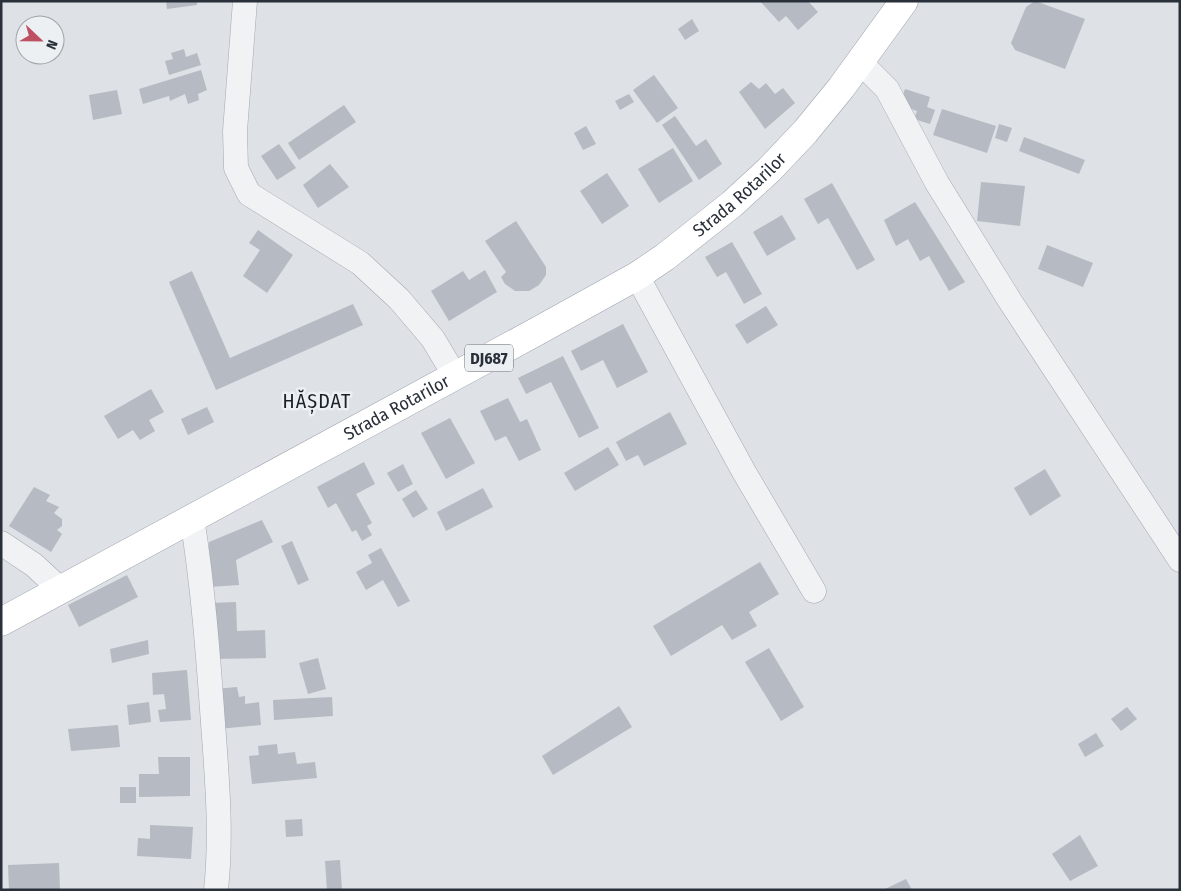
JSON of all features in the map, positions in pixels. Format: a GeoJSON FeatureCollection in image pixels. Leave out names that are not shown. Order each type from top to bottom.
{"type":"FeatureCollection","features":[{"type":"Feature","properties":{"kind":"main road","name":"Strada Rotarilor"},"geometry":{"type":"LineString","coordinates":[[1,622],[637,276],[698,232],[769,170],[805,132],[841,88],[904,1]]}},
{"type":"Feature","properties":{"kind":"street"},"geometry":{"type":"LineString","coordinates":[[246,1],[235,131],[236,168],[249,194],[360,263],[398,299],[433,339],[455,376]]}},
{"type":"Feature","properties":{"kind":"street"},"geometry":{"type":"LineString","coordinates":[[860,62],[887,89],[937,183],[1010,300],[1180,560]]}},
{"type":"Feature","properties":{"kind":"street"},"geometry":{"type":"LineString","coordinates":[[637,276],[744,472],[814,591]]}},
{"type":"Feature","properties":{"kind":"street"},"geometry":{"type":"LineString","coordinates":[[192,518],[207,637],[216,767],[220,846],[216,890]]}},
{"type":"Feature","properties":{"kind":"street"},"geometry":{"type":"LineString","coordinates":[[1,542],[34,565],[62,590]]}},
{"type":"Feature","properties":{"kind":"building"},"geometry":{"type":"Polygon","coordinates":[[[166,1],[197,1],[197,5],[167,9],[166,1]]]}},
{"type":"Feature","properties":{"kind":"building"},"geometry":{"type":"Polygon","coordinates":[[[760,1],[808,1],[818,12],[798,30],[786,16],[779,22],[760,1]]]}},
{"type":"Feature","properties":{"kind":"building"},"geometry":{"type":"Polygon","coordinates":[[[1035,1],[1085,19],[1065,69],[1015,50],[1011,43],[1026,7],[1035,1]]]}},
{"type":"Feature","properties":{"kind":"building"},"geometry":{"type":"Polygon","coordinates":[[[692,19],[699,31],[685,40],[678,29],[692,19]]]}},
{"type":"Feature","properties":{"kind":"building"},"geometry":{"type":"Polygon","coordinates":[[[184,49],[186,57],[197,53],[201,65],[169,75],[165,61],[173,59],[171,53],[184,49]]]}},
{"type":"Feature","properties":{"kind":"building"},"geometry":{"type":"Polygon","coordinates":[[[201,70],[207,90],[198,94],[199,100],[188,104],[185,94],[170,101],[169,96],[143,104],[139,89],[201,70]]]}},
{"type":"Feature","properties":{"kind":"building"},"geometry":{"type":"Polygon","coordinates":[[[654,75],[678,108],[657,123],[633,90],[654,75]]]}},
{"type":"Feature","properties":{"kind":"building"},"geometry":{"type":"Polygon","coordinates":[[[751,82],[759,89],[766,83],[775,94],[783,88],[795,103],[765,129],[739,92],[751,82]]]}},
{"type":"Feature","properties":{"kind":"building"},"geometry":{"type":"Polygon","coordinates":[[[905,89],[930,97],[927,107],[935,110],[930,124],[914,119],[917,111],[900,105],[905,89]]]}},
{"type":"Feature","properties":{"kind":"building"},"geometry":{"type":"Polygon","coordinates":[[[117,90],[122,114],[93,120],[89,95],[117,90]]]}},
{"type":"Feature","properties":{"kind":"building"},"geometry":{"type":"Polygon","coordinates":[[[629,94],[634,102],[620,110],[615,101],[629,94]]]}},
{"type":"Feature","properties":{"kind":"building"},"geometry":{"type":"Polygon","coordinates":[[[344,105],[356,122],[299,160],[288,143],[344,105]]]}},
{"type":"Feature","properties":{"kind":"building"},"geometry":{"type":"Polygon","coordinates":[[[942,109],[996,126],[987,153],[933,135],[942,109]]]}},
{"type":"Feature","properties":{"kind":"building"},"geometry":{"type":"Polygon","coordinates":[[[675,116],[696,146],[706,139],[722,164],[699,180],[662,125],[675,116]]]}},
{"type":"Feature","properties":{"kind":"building"},"geometry":{"type":"Polygon","coordinates":[[[999,124],[1012,128],[1007,142],[995,138],[999,124]]]}},
{"type":"Feature","properties":{"kind":"building"},"geometry":{"type":"Polygon","coordinates":[[[586,126],[596,144],[583,150],[574,133],[586,126]]]}},
{"type":"Feature","properties":{"kind":"building"},"geometry":{"type":"Polygon","coordinates":[[[1024,137],[1085,160],[1079,174],[1019,151],[1024,137]]]}},
{"type":"Feature","properties":{"kind":"building"},"geometry":{"type":"Polygon","coordinates":[[[279,144],[296,168],[277,180],[261,156],[279,144]]]}},
{"type":"Feature","properties":{"kind":"building"},"geometry":{"type":"Polygon","coordinates":[[[673,148],[693,181],[659,203],[638,169],[673,148]]]}},
{"type":"Feature","properties":{"kind":"building"},"geometry":{"type":"Polygon","coordinates":[[[330,164],[349,187],[318,208],[303,185],[330,164]]]}},
{"type":"Feature","properties":{"kind":"building"},"geometry":{"type":"Polygon","coordinates":[[[607,173],[629,206],[602,224],[580,191],[607,173]]]}},
{"type":"Feature","properties":{"kind":"building"},"geometry":{"type":"Polygon","coordinates":[[[981,182],[1025,186],[1020,226],[977,221],[981,182]]]}},
{"type":"Feature","properties":{"kind":"building"},"geometry":{"type":"Polygon","coordinates":[[[832,183],[875,260],[857,270],[828,218],[818,224],[804,199],[832,183]]]}},
{"type":"Feature","properties":{"kind":"building"},"geometry":{"type":"Polygon","coordinates":[[[915,202],[965,282],[949,291],[929,256],[920,261],[908,239],[896,246],[884,220],[915,202]]]}},
{"type":"Feature","properties":{"kind":"building"},"geometry":{"type":"Polygon","coordinates":[[[782,215],[796,239],[767,256],[753,232],[782,215]]]}},
{"type":"Feature","properties":{"kind":"building"},"geometry":{"type":"Polygon","coordinates":[[[516,221],[546,267],[546,275],[539,285],[529,291],[515,291],[505,284],[501,277],[506,272],[485,241],[516,221]]]}},
{"type":"Feature","properties":{"kind":"building"},"geometry":{"type":"Polygon","coordinates":[[[258,230],[293,255],[267,293],[243,276],[260,250],[249,243],[258,230]]]}},
{"type":"Feature","properties":{"kind":"building"},"geometry":{"type":"Polygon","coordinates":[[[732,242],[762,294],[744,304],[726,272],[717,277],[705,257],[732,242]]]}},
{"type":"Feature","properties":{"kind":"building"},"geometry":{"type":"Polygon","coordinates":[[[1047,245],[1093,263],[1083,287],[1038,269],[1047,245]]]}},
{"type":"Feature","properties":{"kind":"building"},"geometry":{"type":"Polygon","coordinates":[[[485,270],[497,292],[449,321],[431,291],[463,271],[469,280],[485,270]]]}},
{"type":"Feature","properties":{"kind":"building"},"geometry":{"type":"Polygon","coordinates":[[[192,271],[230,358],[353,304],[363,325],[216,390],[169,282],[192,271]]]}},
{"type":"Feature","properties":{"kind":"building"},"geometry":{"type":"Polygon","coordinates":[[[766,306],[778,325],[747,344],[735,325],[766,306]]]}},
{"type":"Feature","properties":{"kind":"building"},"geometry":{"type":"Polygon","coordinates":[[[623,324],[648,372],[617,388],[603,360],[581,371],[571,351],[623,324]]]}},
{"type":"Feature","properties":{"kind":"building"},"geometry":{"type":"Polygon","coordinates":[[[563,356],[599,428],[579,438],[551,382],[526,394],[518,378],[563,356]]]}},
{"type":"Feature","properties":{"kind":"building"},"geometry":{"type":"Polygon","coordinates":[[[151,389],[164,412],[149,420],[155,431],[140,440],[133,430],[118,439],[104,416],[151,389]]]}},
{"type":"Feature","properties":{"kind":"building"},"geometry":{"type":"Polygon","coordinates":[[[508,398],[520,422],[527,419],[541,450],[519,461],[506,436],[495,441],[480,411],[508,398]]]}},
{"type":"Feature","properties":{"kind":"building"},"geometry":{"type":"Polygon","coordinates":[[[207,407],[214,422],[188,435],[181,419],[207,407]]]}},
{"type":"Feature","properties":{"kind":"building"},"geometry":{"type":"Polygon","coordinates":[[[670,412],[687,444],[644,466],[638,455],[626,461],[616,442],[670,412]]]}},
{"type":"Feature","properties":{"kind":"building"},"geometry":{"type":"Polygon","coordinates":[[[450,418],[475,463],[446,479],[421,433],[450,418]]]}},
{"type":"Feature","properties":{"kind":"building"},"geometry":{"type":"Polygon","coordinates":[[[608,447],[619,465],[575,491],[564,473],[608,447]]]}},
{"type":"Feature","properties":{"kind":"building"},"geometry":{"type":"Polygon","coordinates":[[[364,462],[375,484],[356,494],[372,523],[367,526],[372,535],[362,541],[356,530],[352,532],[336,503],[328,508],[317,487],[364,462]]]}},
{"type":"Feature","properties":{"kind":"building"},"geometry":{"type":"Polygon","coordinates":[[[403,464],[413,484],[398,492],[387,473],[403,464]]]}},
{"type":"Feature","properties":{"kind":"building"},"geometry":{"type":"Polygon","coordinates":[[[1045,469],[1061,496],[1030,516],[1014,488],[1045,469]]]}},
{"type":"Feature","properties":{"kind":"building"},"geometry":{"type":"Polygon","coordinates":[[[34,487],[50,495],[46,501],[59,507],[54,513],[62,519],[62,526],[57,530],[62,534],[51,552],[9,526],[34,487]]]}},
{"type":"Feature","properties":{"kind":"building"},"geometry":{"type":"Polygon","coordinates":[[[483,488],[493,507],[446,531],[437,512],[483,488]]]}},
{"type":"Feature","properties":{"kind":"building"},"geometry":{"type":"Polygon","coordinates":[[[416,490],[428,509],[413,518],[402,499],[416,490]]]}},
{"type":"Feature","properties":{"kind":"building"},"geometry":{"type":"Polygon","coordinates":[[[262,520],[273,542],[236,560],[239,585],[209,587],[209,542],[262,520]]]}},
{"type":"Feature","properties":{"kind":"building"},"geometry":{"type":"Polygon","coordinates":[[[292,541],[309,580],[298,585],[281,546],[292,541]]]}},
{"type":"Feature","properties":{"kind":"building"},"geometry":{"type":"Polygon","coordinates":[[[381,548],[410,601],[398,607],[383,580],[366,590],[356,572],[372,563],[368,555],[381,548]]]}},
{"type":"Feature","properties":{"kind":"building"},"geometry":{"type":"Polygon","coordinates":[[[760,562],[779,594],[749,612],[757,626],[732,640],[722,625],[671,656],[653,626],[760,562]]]}},
{"type":"Feature","properties":{"kind":"building"},"geometry":{"type":"Polygon","coordinates":[[[127,575],[138,597],[79,627],[68,605],[127,575]]]}},
{"type":"Feature","properties":{"kind":"building"},"geometry":{"type":"Polygon","coordinates":[[[236,602],[237,631],[265,630],[266,658],[213,659],[211,603],[236,602]]]}},
{"type":"Feature","properties":{"kind":"building"},"geometry":{"type":"Polygon","coordinates":[[[148,640],[149,654],[112,663],[110,649],[148,640]]]}},
{"type":"Feature","properties":{"kind":"building"},"geometry":{"type":"Polygon","coordinates":[[[769,648],[804,707],[781,721],[745,662],[769,648]]]}},
{"type":"Feature","properties":{"kind":"building"},"geometry":{"type":"Polygon","coordinates":[[[318,658],[326,689],[308,694],[299,663],[318,658]]]}},
{"type":"Feature","properties":{"kind":"building"},"geometry":{"type":"Polygon","coordinates":[[[187,670],[191,720],[160,722],[158,710],[166,709],[164,694],[153,695],[152,673],[187,670]]]}},
{"type":"Feature","properties":{"kind":"building"},"geometry":{"type":"Polygon","coordinates":[[[237,687],[239,697],[245,696],[245,704],[259,702],[261,725],[218,729],[215,689],[237,687]]]}},
{"type":"Feature","properties":{"kind":"building"},"geometry":{"type":"Polygon","coordinates":[[[332,697],[333,716],[274,720],[273,700],[332,697]]]}},
{"type":"Feature","properties":{"kind":"building"},"geometry":{"type":"Polygon","coordinates":[[[149,702],[151,722],[129,725],[127,705],[149,702]]]}},
{"type":"Feature","properties":{"kind":"building"},"geometry":{"type":"Polygon","coordinates":[[[619,706],[632,727],[553,775],[542,756],[619,706]]]}},
{"type":"Feature","properties":{"kind":"building"},"geometry":{"type":"Polygon","coordinates":[[[1127,707],[1137,719],[1121,731],[1111,719],[1127,707]]]}},
{"type":"Feature","properties":{"kind":"building"},"geometry":{"type":"Polygon","coordinates":[[[118,725],[120,747],[71,751],[68,729],[118,725]]]}},
{"type":"Feature","properties":{"kind":"building"},"geometry":{"type":"Polygon","coordinates":[[[1096,733],[1104,746],[1085,757],[1078,744],[1096,733]]]}},
{"type":"Feature","properties":{"kind":"building"},"geometry":{"type":"Polygon","coordinates":[[[277,744],[278,754],[295,752],[297,764],[315,762],[317,778],[252,784],[249,756],[259,755],[258,746],[277,744]]]}},
{"type":"Feature","properties":{"kind":"building"},"geometry":{"type":"Polygon","coordinates":[[[158,757],[190,757],[190,796],[139,797],[139,774],[159,774],[158,757]]]}},
{"type":"Feature","properties":{"kind":"building"},"geometry":{"type":"Polygon","coordinates":[[[120,787],[136,787],[136,803],[120,803],[120,787]]]}},
{"type":"Feature","properties":{"kind":"building"},"geometry":{"type":"Polygon","coordinates":[[[302,819],[303,836],[286,837],[285,820],[302,819]]]}},
{"type":"Feature","properties":{"kind":"building"},"geometry":{"type":"Polygon","coordinates":[[[150,825],[193,827],[191,859],[137,856],[138,838],[150,839],[150,825]]]}},
{"type":"Feature","properties":{"kind":"building"},"geometry":{"type":"Polygon","coordinates":[[[1080,835],[1098,866],[1070,881],[1052,854],[1080,835]]]}},
{"type":"Feature","properties":{"kind":"building"},"geometry":{"type":"Polygon","coordinates":[[[340,860],[342,890],[327,890],[325,861],[340,860]]]}},
{"type":"Feature","properties":{"kind":"building"},"geometry":{"type":"Polygon","coordinates":[[[59,863],[60,890],[9,890],[8,865],[59,863]]]}},
{"type":"Feature","properties":{"kind":"building"},"geometry":{"type":"Polygon","coordinates":[[[906,879],[912,890],[883,890],[906,879]]]}},
{"type":"Feature","properties":{"kind":"district","name":"HĂȘDAT"},"geometry":{"type":"Point","coordinates":[317,401]}}]}
